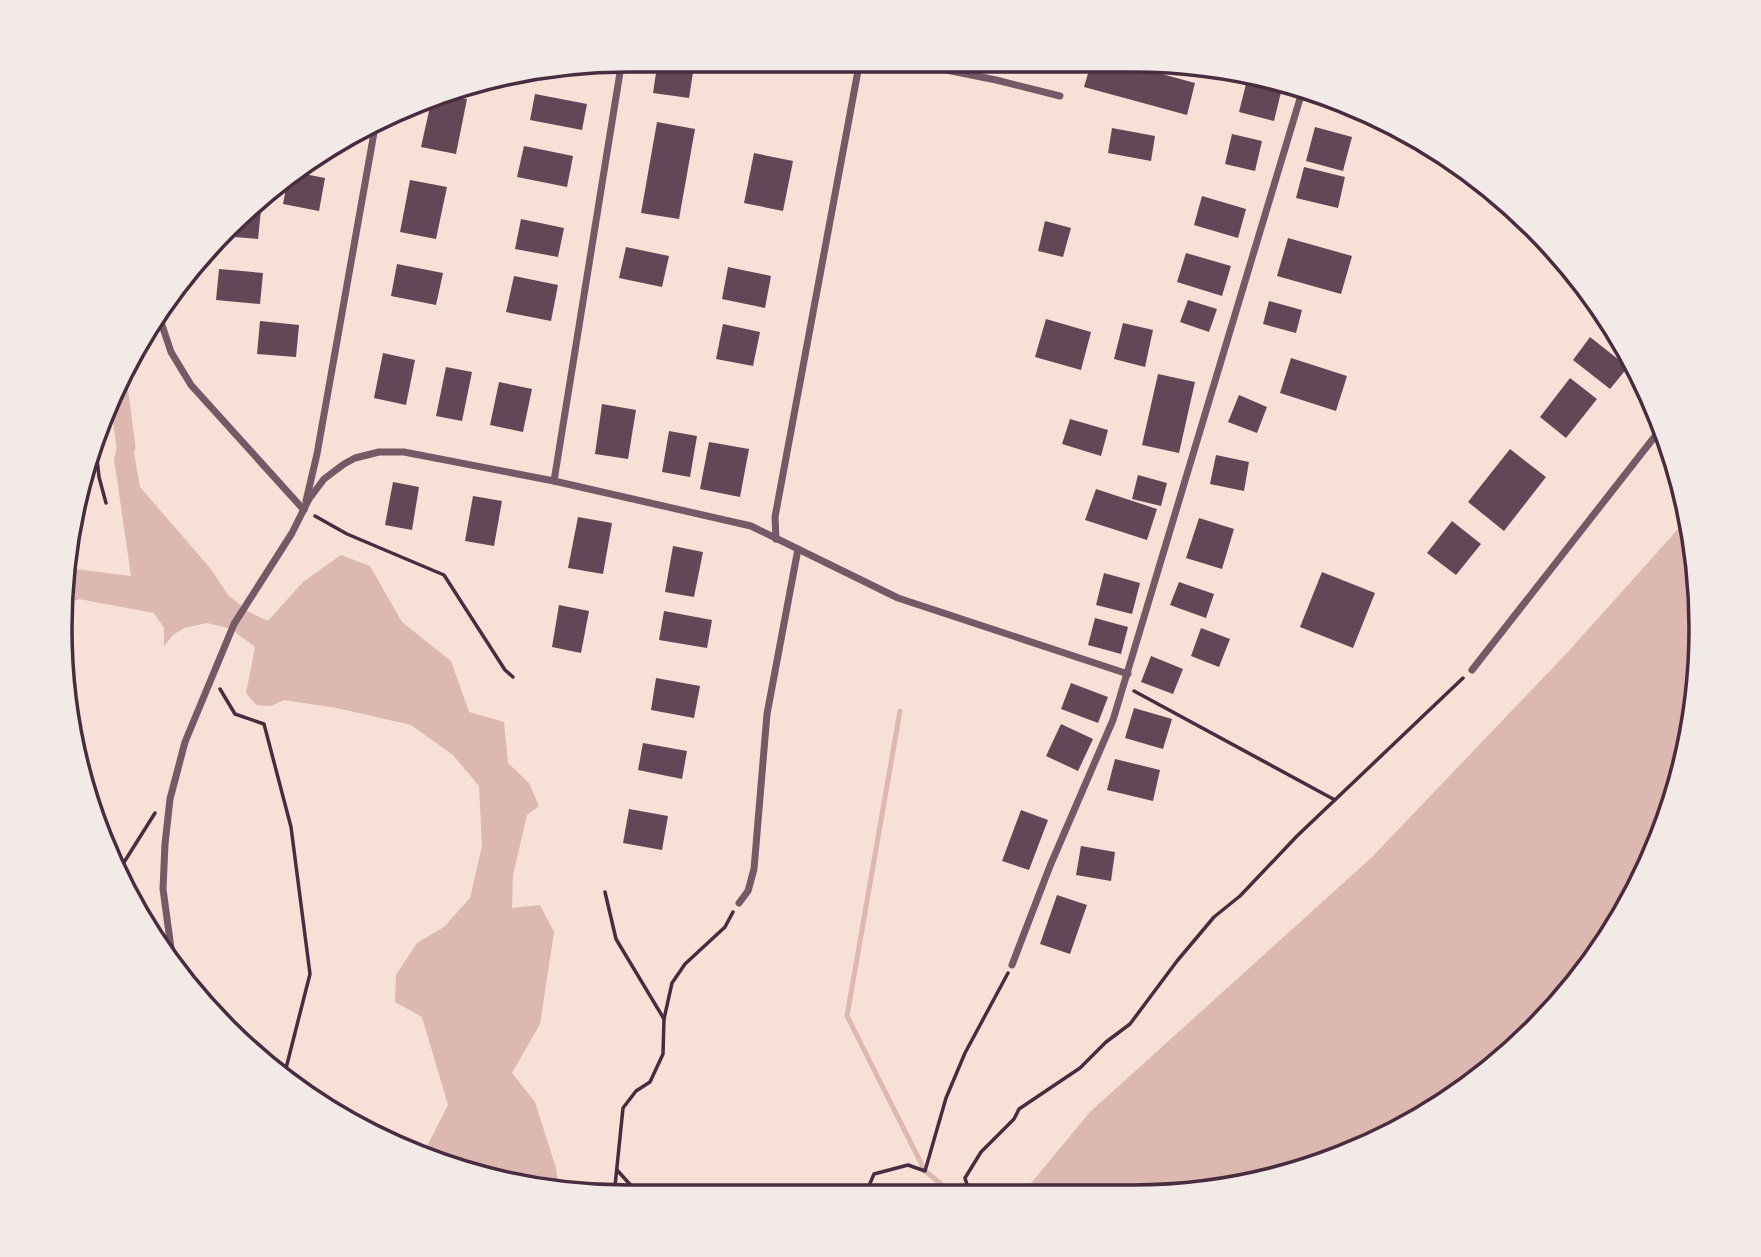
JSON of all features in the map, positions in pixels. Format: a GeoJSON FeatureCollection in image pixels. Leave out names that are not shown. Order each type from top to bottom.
{"type":"FeatureCollection","features":[{"type":"Feature","properties":{"kind":"street"},"geometry":{"type":"LineString","coordinates":[[554,481],[620,72]]}},
{"type":"Feature","properties":{"kind":"street"},"geometry":{"type":"LineString","coordinates":[[776,539],[775,517],[858,72]]}},
{"type":"Feature","properties":{"kind":"street"},"geometry":{"type":"LineString","coordinates":[[956,72],[1060,96]]}},
{"type":"Feature","properties":{"kind":"street"},"geometry":{"type":"LineString","coordinates":[[1012,965],[1050,866],[1114,720],[1300,98]]}},
{"type":"Feature","properties":{"kind":"street"},"geometry":{"type":"LineString","coordinates":[[303,510],[317,454],[375,133]]}},
{"type":"Feature","properties":{"kind":"street"},"geometry":{"type":"LineString","coordinates":[[162,325],[171,352],[191,385],[303,510]]}},
{"type":"Feature","properties":{"kind":"street"},"geometry":{"type":"LineString","coordinates":[[1472,670],[1655,436]]}},
{"type":"Feature","properties":{"kind":"street"},"geometry":{"type":"LineString","coordinates":[[170,944],[163,889],[164,852],[173,784],[185,741],[234,624],[254,590],[292,533],[316,489],[334,471],[355,458],[379,452],[404,452],[554,481],[751,526],[898,598],[1128,674]]}},
{"type":"Feature","properties":{"kind":"street"},"geometry":{"type":"LineString","coordinates":[[738,903],[748,891],[754,869],[767,715],[798,549]]}},
{"type":"Feature","properties":{"kind":"path"},"geometry":{"type":"LineString","coordinates":[[97,462],[106,503]]}},
{"type":"Feature","properties":{"kind":"path"},"geometry":{"type":"LineString","coordinates":[[303,510],[347,534],[444,575],[505,670],[513,677]]}},
{"type":"Feature","properties":{"kind":"path"},"geometry":{"type":"LineString","coordinates":[[967,1185],[965,1178],[981,1152],[1014,1119],[1019,1109],[1080,1068],[1106,1042],[1130,1024],[1214,917],[1240,897],[1297,836],[1472,670]]}},
{"type":"Feature","properties":{"kind":"path"},"geometry":{"type":"LineString","coordinates":[[212,677],[235,714],[264,724],[291,827],[310,974],[286,1067]]}},
{"type":"Feature","properties":{"kind":"path"},"geometry":{"type":"LineString","coordinates":[[1132,690],[1335,800]]}},
{"type":"Feature","properties":{"kind":"path"},"geometry":{"type":"LineString","coordinates":[[124,864],[159,807]]}},
{"type":"Feature","properties":{"kind":"path"},"geometry":{"type":"LineString","coordinates":[[605,892],[615,939],[664,1019]]}},
{"type":"Feature","properties":{"kind":"path"},"geometry":{"type":"LineString","coordinates":[[615,1185],[623,1108],[636,1091],[649,1082],[663,1054],[664,1019],[672,983],[685,964],[725,927],[738,903]]}},
{"type":"Feature","properties":{"kind":"path"},"geometry":{"type":"LineString","coordinates":[[870,1185],[874,1174],[908,1165],[925,1171],[946,1098],[965,1053],[1012,965]]}},
{"type":"Feature","properties":{"kind":"path"},"geometry":{"type":"LineString","coordinates":[[617,1170],[630,1185]]}},
{"type":"Feature","properties":{"kind":"shaded area"},"geometry":{"type":"Polygon","coordinates":[[[123,421],[134,453],[140,487],[210,568],[228,595],[249,612],[268,621],[303,582],[341,555],[370,566],[402,622],[451,661],[469,712],[504,722],[508,763],[529,783],[539,806],[527,815],[513,875],[512,908],[540,905],[554,932],[540,1024],[512,1073],[535,1102],[558,1180],[484,1166],[426,1147],[448,1105],[422,1017],[395,1002],[396,975],[417,943],[444,927],[470,898],[482,846],[479,786],[453,755],[411,725],[337,708],[284,700],[271,706],[256,705],[246,693],[255,647],[231,629],[207,623],[184,628],[173,635],[164,646],[164,628],[154,613],[79,599],[73,602],[76,569],[131,576],[114,459],[123,421]]]}},
{"type":"Feature","properties":{"kind":"shaded area"},"geometry":{"type":"Polygon","coordinates":[[[1680,527],[1688,592],[1688,665],[1679,737],[1660,807],[1647,842],[1615,907],[1574,967],[1526,1022],[1471,1070],[1411,1111],[1346,1143],[1311,1156],[1241,1175],[1169,1184],[1029,1185],[1090,1112],[1372,857],[1566,654],[1680,527]]]}},
{"type":"Feature","properties":{"kind":"building"},"geometry":{"type":"Polygon","coordinates":[[[656,72],[693,72],[689,98],[653,93],[656,72]]]}},
{"type":"Feature","properties":{"kind":"building"},"geometry":{"type":"Polygon","coordinates":[[[1088,72],[1157,73],[1195,83],[1187,115],[1084,87],[1088,72]]]}},
{"type":"Feature","properties":{"kind":"building"},"geometry":{"type":"Polygon","coordinates":[[[1246,83],[1281,92],[1274,121],[1239,112],[1246,83]]]}},
{"type":"Feature","properties":{"kind":"building"},"geometry":{"type":"Polygon","coordinates":[[[535,94],[587,104],[582,130],[530,120],[535,94]]]}},
{"type":"Feature","properties":{"kind":"building"},"geometry":{"type":"Polygon","coordinates":[[[461,98],[467,99],[456,154],[421,147],[430,109],[461,98]]]}},
{"type":"Feature","properties":{"kind":"building"},"geometry":{"type":"Polygon","coordinates":[[[657,122],[695,129],[679,219],[641,213],[657,122]]]}},
{"type":"Feature","properties":{"kind":"building"},"geometry":{"type":"Polygon","coordinates":[[[1315,127],[1352,137],[1343,171],[1306,161],[1315,127]]]}},
{"type":"Feature","properties":{"kind":"building"},"geometry":{"type":"Polygon","coordinates":[[[1112,128],[1155,136],[1151,161],[1108,153],[1112,128]]]}},
{"type":"Feature","properties":{"kind":"building"},"geometry":{"type":"Polygon","coordinates":[[[1232,134],[1262,141],[1255,171],[1225,164],[1232,134]]]}},
{"type":"Feature","properties":{"kind":"building"},"geometry":{"type":"Polygon","coordinates":[[[524,146],[573,156],[567,187],[517,177],[524,146]]]}},
{"type":"Feature","properties":{"kind":"building"},"geometry":{"type":"Polygon","coordinates":[[[754,153],[793,161],[783,211],[744,203],[754,153]]]}},
{"type":"Feature","properties":{"kind":"building"},"geometry":{"type":"Polygon","coordinates":[[[1304,167],[1345,177],[1338,208],[1296,198],[1304,167]]]}},
{"type":"Feature","properties":{"kind":"building"},"geometry":{"type":"Polygon","coordinates":[[[307,175],[325,178],[319,211],[283,204],[285,191],[307,175]]]}},
{"type":"Feature","properties":{"kind":"building"},"geometry":{"type":"Polygon","coordinates":[[[410,180],[447,187],[436,239],[400,232],[410,180]]]}},
{"type":"Feature","properties":{"kind":"building"},"geometry":{"type":"Polygon","coordinates":[[[1202,196],[1246,209],[1238,238],[1194,225],[1202,196]]]}},
{"type":"Feature","properties":{"kind":"building"},"geometry":{"type":"Polygon","coordinates":[[[261,210],[258,239],[233,237],[261,210]]]}},
{"type":"Feature","properties":{"kind":"building"},"geometry":{"type":"Polygon","coordinates":[[[521,219],[564,228],[558,257],[515,249],[521,219]]]}},
{"type":"Feature","properties":{"kind":"building"},"geometry":{"type":"Polygon","coordinates":[[[1045,221],[1071,228],[1063,257],[1038,251],[1045,221]]]}},
{"type":"Feature","properties":{"kind":"building"},"geometry":{"type":"Polygon","coordinates":[[[1288,238],[1352,256],[1341,294],[1277,276],[1288,238]]]}},
{"type":"Feature","properties":{"kind":"building"},"geometry":{"type":"Polygon","coordinates":[[[626,247],[669,256],[662,287],[619,278],[626,247]]]}},
{"type":"Feature","properties":{"kind":"building"},"geometry":{"type":"Polygon","coordinates":[[[1186,253],[1231,266],[1222,296],[1177,282],[1186,253]]]}},
{"type":"Feature","properties":{"kind":"building"},"geometry":{"type":"Polygon","coordinates":[[[397,264],[443,273],[436,305],[391,296],[397,264]]]}},
{"type":"Feature","properties":{"kind":"building"},"geometry":{"type":"Polygon","coordinates":[[[728,267],[771,276],[765,308],[722,299],[728,267]]]}},
{"type":"Feature","properties":{"kind":"building"},"geometry":{"type":"Polygon","coordinates":[[[219,269],[263,273],[260,304],[216,300],[219,269]]]}},
{"type":"Feature","properties":{"kind":"building"},"geometry":{"type":"Polygon","coordinates":[[[514,276],[558,285],[551,321],[506,312],[514,276]]]}},
{"type":"Feature","properties":{"kind":"building"},"geometry":{"type":"Polygon","coordinates":[[[1188,300],[1217,309],[1209,332],[1180,322],[1188,300]]]}},
{"type":"Feature","properties":{"kind":"building"},"geometry":{"type":"Polygon","coordinates":[[[1269,301],[1302,310],[1296,333],[1263,324],[1269,301]]]}},
{"type":"Feature","properties":{"kind":"building"},"geometry":{"type":"Polygon","coordinates":[[[1046,319],[1091,332],[1081,370],[1035,357],[1046,319]]]}},
{"type":"Feature","properties":{"kind":"building"},"geometry":{"type":"Polygon","coordinates":[[[260,321],[299,325],[296,357],[257,354],[260,321]]]}},
{"type":"Feature","properties":{"kind":"building"},"geometry":{"type":"Polygon","coordinates":[[[1123,323],[1153,330],[1145,367],[1114,359],[1123,323]]]}},
{"type":"Feature","properties":{"kind":"building"},"geometry":{"type":"Polygon","coordinates":[[[723,324],[760,332],[753,366],[716,359],[723,324]]]}},
{"type":"Feature","properties":{"kind":"building"},"geometry":{"type":"Polygon","coordinates":[[[1590,337],[1621,362],[1626,370],[1610,389],[1573,360],[1590,337]]]}},
{"type":"Feature","properties":{"kind":"building"},"geometry":{"type":"Polygon","coordinates":[[[383,353],[415,360],[406,405],[374,398],[383,353]]]}},
{"type":"Feature","properties":{"kind":"building"},"geometry":{"type":"Polygon","coordinates":[[[1291,358],[1347,376],[1336,411],[1280,393],[1291,358]]]}},
{"type":"Feature","properties":{"kind":"building"},"geometry":{"type":"Polygon","coordinates":[[[446,367],[472,372],[462,421],[436,416],[446,367]]]}},
{"type":"Feature","properties":{"kind":"building"},"geometry":{"type":"Polygon","coordinates":[[[1158,374],[1195,382],[1179,453],[1142,445],[1158,374]]]}},
{"type":"Feature","properties":{"kind":"building"},"geometry":{"type":"Polygon","coordinates":[[[1570,378],[1597,399],[1566,438],[1540,417],[1570,378]]]}},
{"type":"Feature","properties":{"kind":"building"},"geometry":{"type":"Polygon","coordinates":[[[499,382],[532,389],[523,432],[490,425],[499,382]]]}},
{"type":"Feature","properties":{"kind":"building"},"geometry":{"type":"Polygon","coordinates":[[[1239,395],[1267,407],[1257,433],[1228,422],[1239,395]]]}},
{"type":"Feature","properties":{"kind":"building"},"geometry":{"type":"Polygon","coordinates":[[[602,404],[636,410],[628,459],[595,454],[602,404]]]}},
{"type":"Feature","properties":{"kind":"building"},"geometry":{"type":"Polygon","coordinates":[[[1070,419],[1108,430],[1101,456],[1062,444],[1070,419]]]}},
{"type":"Feature","properties":{"kind":"building"},"geometry":{"type":"Polygon","coordinates":[[[669,431],[697,436],[690,477],[662,472],[669,431]]]}},
{"type":"Feature","properties":{"kind":"building"},"geometry":{"type":"Polygon","coordinates":[[[709,442],[749,449],[740,497],[700,489],[709,442]]]}},
{"type":"Feature","properties":{"kind":"building"},"geometry":{"type":"Polygon","coordinates":[[[1510,449],[1546,477],[1504,531],[1468,502],[1510,449]]]}},
{"type":"Feature","properties":{"kind":"building"},"geometry":{"type":"Polygon","coordinates":[[[1216,455],[1249,462],[1244,491],[1210,484],[1216,455]]]}},
{"type":"Feature","properties":{"kind":"building"},"geometry":{"type":"Polygon","coordinates":[[[1138,475],[1167,483],[1161,506],[1132,499],[1138,475]]]}},
{"type":"Feature","properties":{"kind":"building"},"geometry":{"type":"Polygon","coordinates":[[[393,482],[419,487],[412,530],[385,525],[393,482]]]}},
{"type":"Feature","properties":{"kind":"building"},"geometry":{"type":"Polygon","coordinates":[[[1096,489],[1157,509],[1147,540],[1085,520],[1096,489]]]}},
{"type":"Feature","properties":{"kind":"building"},"geometry":{"type":"Polygon","coordinates":[[[473,496],[502,501],[494,546],[465,541],[473,496]]]}},
{"type":"Feature","properties":{"kind":"building"},"geometry":{"type":"Polygon","coordinates":[[[578,517],[612,523],[603,574],[568,568],[578,517]]]}},
{"type":"Feature","properties":{"kind":"building"},"geometry":{"type":"Polygon","coordinates":[[[1199,518],[1234,529],[1222,569],[1186,558],[1199,518]]]}},
{"type":"Feature","properties":{"kind":"building"},"geometry":{"type":"Polygon","coordinates":[[[1452,521],[1481,544],[1456,575],[1427,553],[1452,521]]]}},
{"type":"Feature","properties":{"kind":"building"},"geometry":{"type":"Polygon","coordinates":[[[673,546],[703,552],[694,597],[665,592],[673,546]]]}},
{"type":"Feature","properties":{"kind":"building"},"geometry":{"type":"Polygon","coordinates":[[[1322,572],[1375,593],[1353,648],[1300,627],[1322,572]]]}},
{"type":"Feature","properties":{"kind":"building"},"geometry":{"type":"Polygon","coordinates":[[[1104,573],[1140,583],[1132,614],[1096,605],[1104,573]]]}},
{"type":"Feature","properties":{"kind":"building"},"geometry":{"type":"Polygon","coordinates":[[[1179,582],[1214,594],[1206,618],[1170,605],[1179,582]]]}},
{"type":"Feature","properties":{"kind":"building"},"geometry":{"type":"Polygon","coordinates":[[[559,605],[589,611],[581,653],[552,647],[559,605]]]}},
{"type":"Feature","properties":{"kind":"building"},"geometry":{"type":"Polygon","coordinates":[[[664,611],[712,620],[707,648],[659,640],[664,611]]]}},
{"type":"Feature","properties":{"kind":"building"},"geometry":{"type":"Polygon","coordinates":[[[1095,618],[1128,627],[1121,654],[1088,645],[1095,618]]]}},
{"type":"Feature","properties":{"kind":"building"},"geometry":{"type":"Polygon","coordinates":[[[1201,628],[1230,639],[1219,667],[1191,656],[1201,628]]]}},
{"type":"Feature","properties":{"kind":"building"},"geometry":{"type":"Polygon","coordinates":[[[1151,656],[1183,669],[1173,694],[1141,682],[1151,656]]]}},
{"type":"Feature","properties":{"kind":"building"},"geometry":{"type":"Polygon","coordinates":[[[656,678],[700,686],[694,718],[651,710],[656,678]]]}},
{"type":"Feature","properties":{"kind":"building"},"geometry":{"type":"Polygon","coordinates":[[[1071,683],[1108,697],[1098,723],[1061,709],[1071,683]]]}},
{"type":"Feature","properties":{"kind":"building"},"geometry":{"type":"Polygon","coordinates":[[[1134,708],[1172,719],[1163,749],[1125,738],[1134,708]]]}},
{"type":"Feature","properties":{"kind":"building"},"geometry":{"type":"Polygon","coordinates":[[[1061,724],[1093,739],[1078,771],[1046,756],[1061,724]]]}},
{"type":"Feature","properties":{"kind":"building"},"geometry":{"type":"Polygon","coordinates":[[[643,743],[687,751],[682,779],[638,770],[643,743]]]}},
{"type":"Feature","properties":{"kind":"building"},"geometry":{"type":"Polygon","coordinates":[[[1115,759],[1160,770],[1153,801],[1107,790],[1115,759]]]}},
{"type":"Feature","properties":{"kind":"building"},"geometry":{"type":"Polygon","coordinates":[[[629,809],[668,816],[662,850],[623,843],[629,809]]]}},
{"type":"Feature","properties":{"kind":"building"},"geometry":{"type":"Polygon","coordinates":[[[1021,810],[1048,820],[1029,870],[1002,861],[1021,810]]]}},
{"type":"Feature","properties":{"kind":"building"},"geometry":{"type":"Polygon","coordinates":[[[1081,846],[1115,852],[1111,881],[1076,875],[1081,846]]]}},
{"type":"Feature","properties":{"kind":"building"},"geometry":{"type":"Polygon","coordinates":[[[1057,895],[1087,905],[1070,954],[1040,944],[1057,895]]]}},
{"type":"Feature","properties":{"kind":"waterway"},"geometry":{"type":"LineString","coordinates":[[120,402],[126,447]]}},
{"type":"Feature","properties":{"kind":"waterway"},"geometry":{"type":"LineString","coordinates":[[900,711],[847,1016],[925,1171],[942,1185]]}}]}
